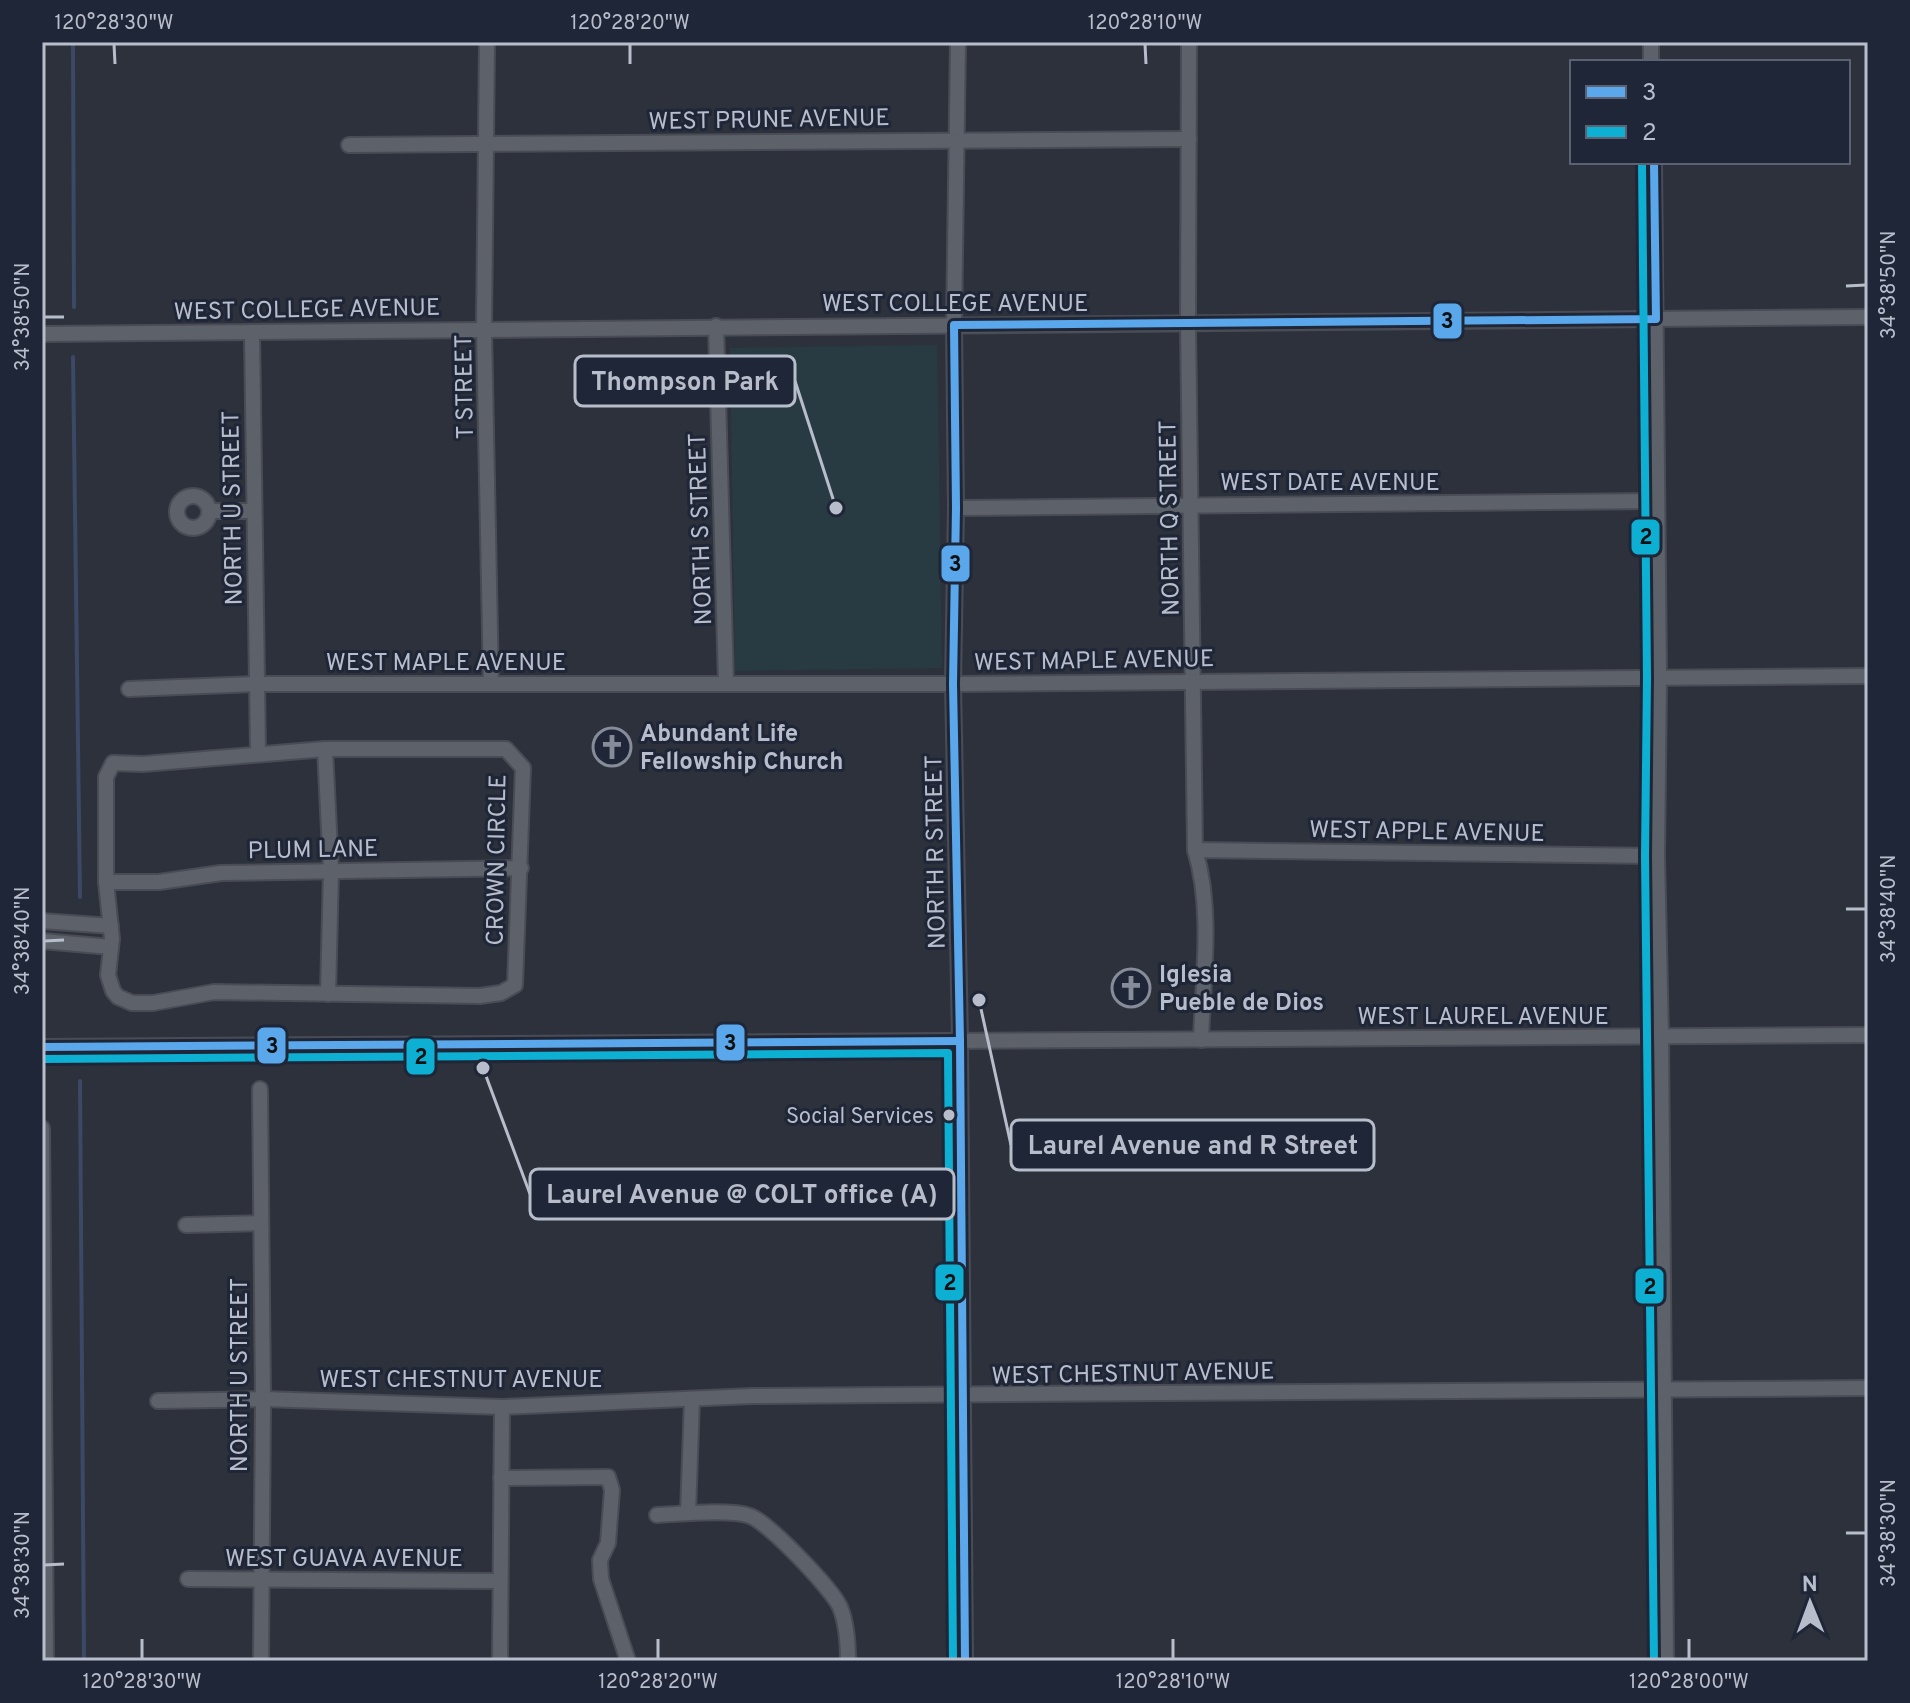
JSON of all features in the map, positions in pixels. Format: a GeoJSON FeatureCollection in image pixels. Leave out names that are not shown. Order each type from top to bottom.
{"type":"FeatureCollection","features":[{"type":"Feature","properties":{"kind":"street","name":"T STREET"},"geometry":{"type":"LineString","coordinates":[[487,42],[484,329],[491,684]]}},
{"type":"Feature","properties":{"kind":"street","name":"NORTH R STREET"},"geometry":{"type":"LineString","coordinates":[[958,42],[953,684],[960,1041],[965,1661]]}},
{"type":"Feature","properties":{"kind":"street","name":"NORTH Q STREET"},"geometry":{"type":"LineString","coordinates":[[1189,42],[1188,324],[1195,850],[1203,874],[1201,1040]]}},
{"type":"Feature","properties":{"kind":"street","name":"WEST PRUNE AVENUE"},"geometry":{"type":"LineString","coordinates":[[349,145],[1189,139]]}},
{"type":"Feature","properties":{"kind":"street"},"geometry":{"type":"LineString","coordinates":[[1654,164],[1659,678],[1657,856],[1666,1661]]}},
{"type":"Feature","properties":{"kind":"street","name":"WEST COLLEGE AVENUE"},"geometry":{"type":"LineString","coordinates":[[42,334],[1868,317]]}},
{"type":"Feature","properties":{"kind":"street","name":"NORTH S STREET"},"geometry":{"type":"LineString","coordinates":[[716,326],[726,682]]}},
{"type":"Feature","properties":{"kind":"street","name":"NORTH U STREET"},"geometry":{"type":"LineString","coordinates":[[252,332],[258,753]]}},
{"type":"Feature","properties":{"kind":"street","name":"WEST DATE AVENUE"},"geometry":{"type":"LineString","coordinates":[[956,508],[1656,501]]}},
{"type":"Feature","properties":{"kind":"street"},"geometry":{"type":"LineString","coordinates":[[209,511],[254,511]]}},
{"type":"Feature","properties":{"kind":"street","name":"WEST MAPLE AVENUE"},"geometry":{"type":"LineString","coordinates":[[129,689],[255,684],[953,684],[1868,676]]}},
{"type":"Feature","properties":{"kind":"street"},"geometry":{"type":"LineString","coordinates":[[325,749],[331,871],[328,994]]}},
{"type":"Feature","properties":{"kind":"street","name":"CROWN CIRCLE"},"geometry":{"type":"LineString","coordinates":[[325,749],[506,749],[523,768],[515,985],[501,993],[480,996],[214,992],[153,1003],[132,1003],[118,997],[108,975],[111,926],[106,882],[106,777],[113,763],[143,764],[258,753],[325,749]]}},
{"type":"Feature","properties":{"kind":"street","name":"WEST APPLE AVENUE"},"geometry":{"type":"LineString","coordinates":[[1195,850],[1657,856]]}},
{"type":"Feature","properties":{"kind":"street","name":"PLUM LANE"},"geometry":{"type":"LineString","coordinates":[[106,882],[159,882],[221,873],[521,868]]}},
{"type":"Feature","properties":{"kind":"street"},"geometry":{"type":"LineString","coordinates":[[42,921],[111,926]]}},
{"type":"Feature","properties":{"kind":"street"},"geometry":{"type":"LineString","coordinates":[[42,941],[111,947]]}},
{"type":"Feature","properties":{"kind":"street","name":"WEST LAUREL AVENUE"},"geometry":{"type":"LineString","coordinates":[[42,1047],[1868,1035]]}},
{"type":"Feature","properties":{"kind":"street","name":"NORTH U STREET"},"geometry":{"type":"LineString","coordinates":[[260,1089],[263,1399],[261,1661]]}},
{"type":"Feature","properties":{"kind":"street"},"geometry":{"type":"LineString","coordinates":[[42,1128],[46,1661]]}},
{"type":"Feature","properties":{"kind":"street"},"geometry":{"type":"LineString","coordinates":[[186,1225],[261,1223]]}},
{"type":"Feature","properties":{"kind":"street","name":"WEST CHESTNUT AVENUE"},"geometry":{"type":"LineString","coordinates":[[158,1401],[263,1399],[502,1407],[752,1396],[963,1397],[1868,1388]]}},
{"type":"Feature","properties":{"kind":"street"},"geometry":{"type":"LineString","coordinates":[[688,1513],[692,1400]]}},
{"type":"Feature","properties":{"kind":"street"},"geometry":{"type":"LineString","coordinates":[[500,1661],[502,1407]]}},
{"type":"Feature","properties":{"kind":"street"},"geometry":{"type":"LineString","coordinates":[[501,1478],[608,1477],[612,1490],[608,1543],[600,1560],[601,1579],[628,1661]]}},
{"type":"Feature","properties":{"kind":"street"},"geometry":{"type":"LineString","coordinates":[[657,1515],[747,1514],[762,1521],[838,1603],[846,1625],[848,1661]]}},
{"type":"Feature","properties":{"kind":"street","name":"WEST GUAVA AVENUE"},"geometry":{"type":"LineString","coordinates":[[188,1579],[500,1581]]}},
{"type":"Feature","properties":{"kind":"shaded area"},"geometry":{"type":"Polygon","coordinates":[[[937,345],[942,668],[735,671],[730,348],[937,345]]]}},
{"type":"Feature","properties":{"kind":"waterway"},"geometry":{"type":"LineString","coordinates":[[73,42],[74,307]]}},
{"type":"Feature","properties":{"kind":"waterway"},"geometry":{"type":"LineString","coordinates":[[73,357],[80,897]]}},
{"type":"Feature","properties":{"kind":"waterway"},"geometry":{"type":"LineString","coordinates":[[80,1081],[84,1661]]}},
{"type":"Feature","properties":{"kind":"transit line","name":"2"},"geometry":{"type":"LineString","coordinates":[[1642,164],[1647,678],[1645,856],[1654,1661]]}},
{"type":"Feature","properties":{"kind":"transit line","name":"3"},"geometry":{"type":"LineString","coordinates":[[965,1661],[960,1041],[953,684],[956,508],[954,325],[1656,319],[1654,164]]}},
{"type":"Feature","properties":{"kind":"transit line","name":"3"},"geometry":{"type":"LineString","coordinates":[[42,1047],[960,1041]]}},
{"type":"Feature","properties":{"kind":"transit line","name":"2"},"geometry":{"type":"LineString","coordinates":[[42,1059],[948,1053],[953,1661]]}},
{"type":"Feature","properties":{"kind":"place","name":"Thompson Park"},"geometry":{"type":"Point","coordinates":[836,508]}},
{"type":"Feature","properties":{"kind":"place","name":"Abundant Life Fellowship Church"},"geometry":{"type":"Point","coordinates":[612,747]}},
{"type":"Feature","properties":{"kind":"place","name":"Iglesia Pueble de Dios"},"geometry":{"type":"Point","coordinates":[1131,988]}},
{"type":"Feature","properties":{"kind":"place","name":"Laurel Avenue and R Street"},"geometry":{"type":"Point","coordinates":[979,1000]}},
{"type":"Feature","properties":{"kind":"place","name":"Laurel Avenue @ COLT office (A)"},"geometry":{"type":"Point","coordinates":[483,1068]}},
{"type":"Feature","properties":{"kind":"place","name":"Social Services"},"geometry":{"type":"Point","coordinates":[949,1115]}}]}
